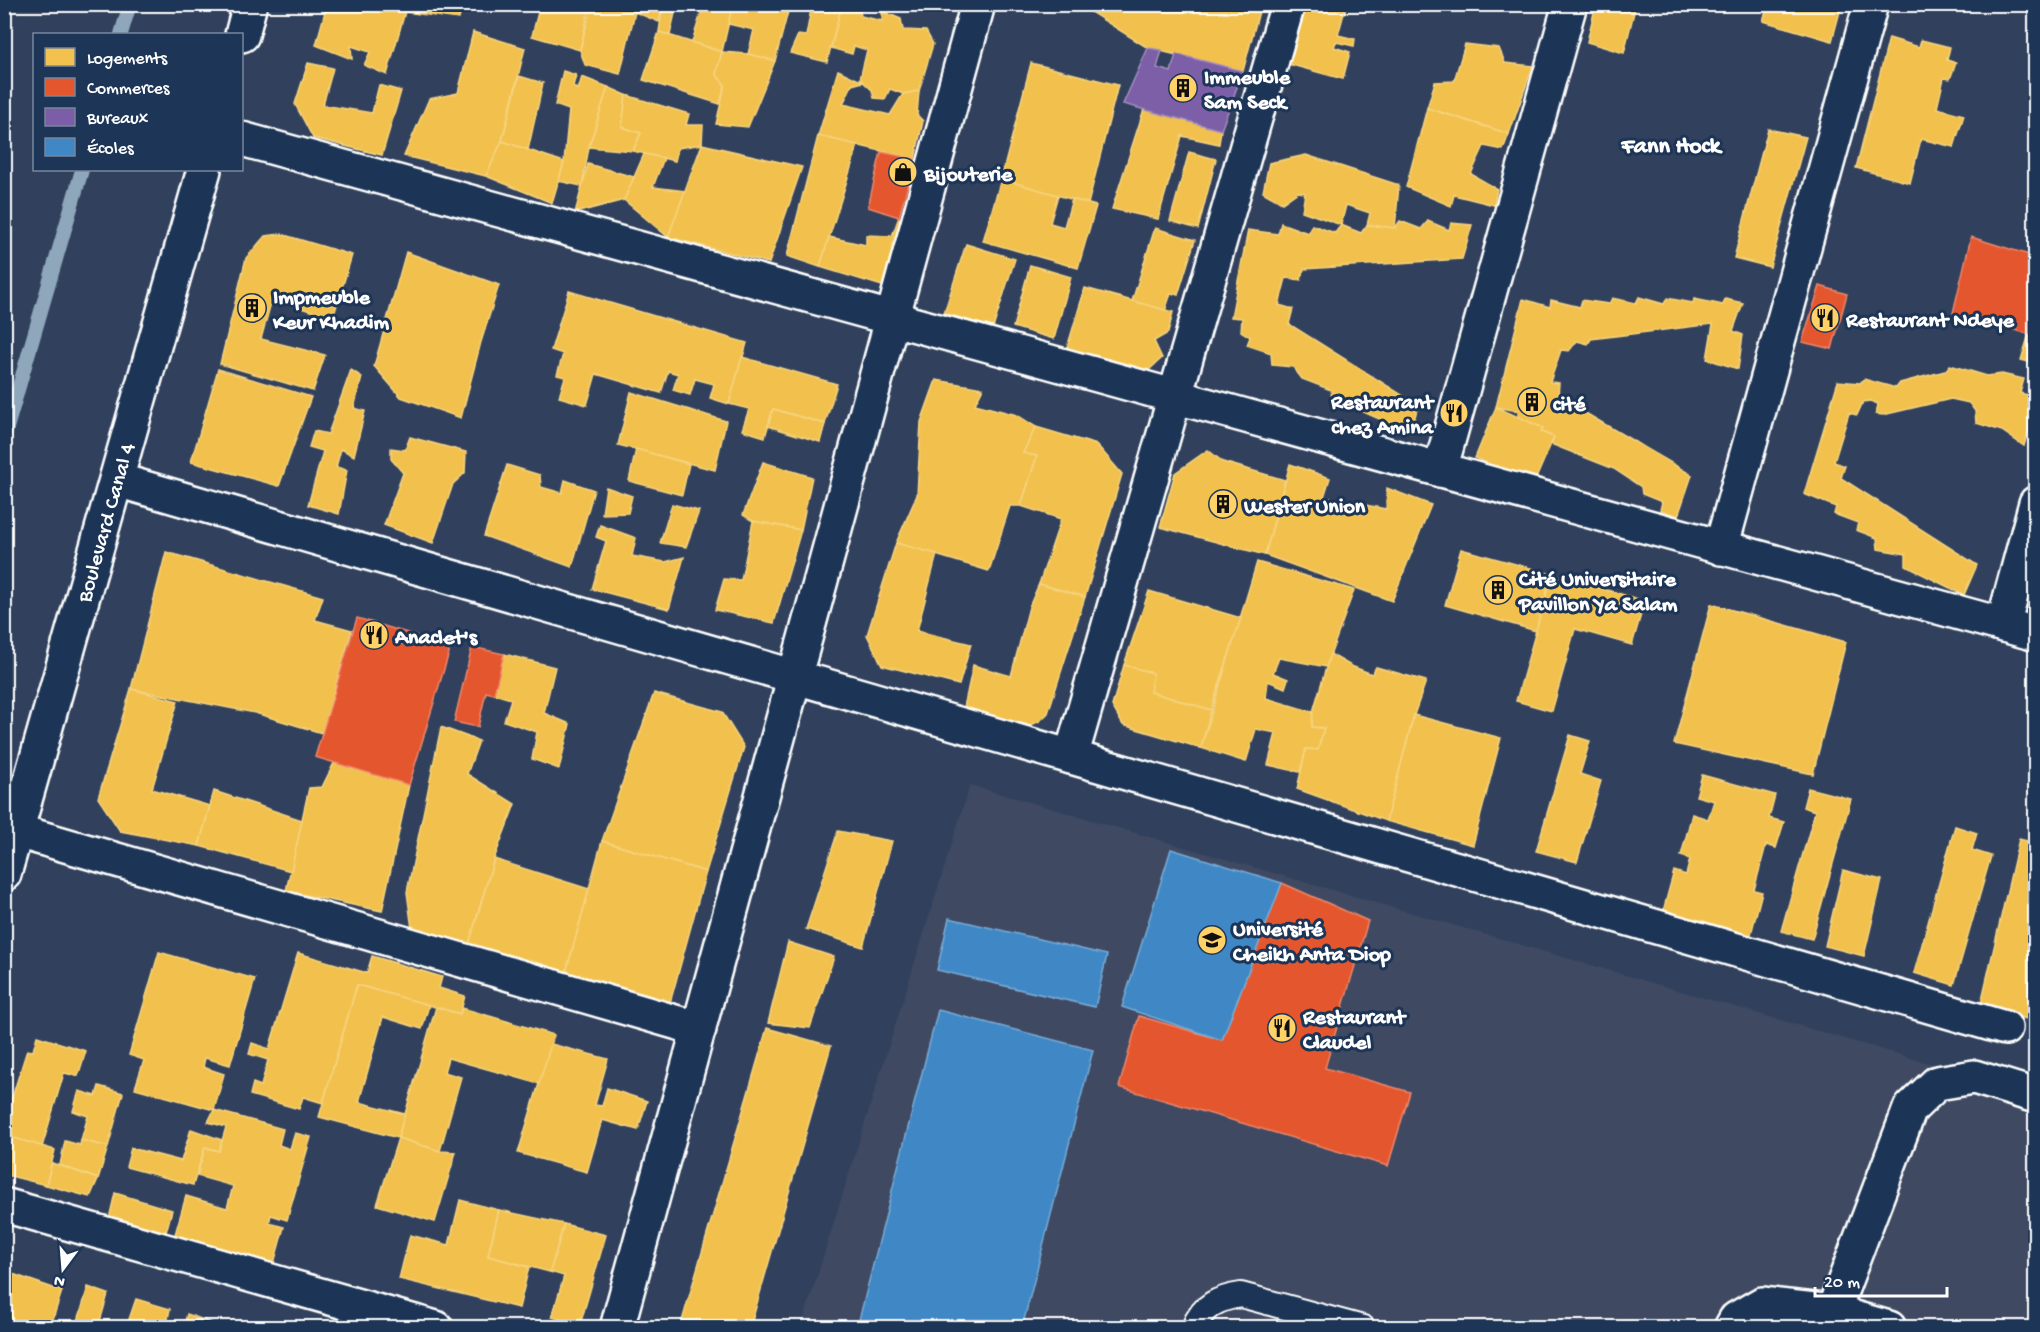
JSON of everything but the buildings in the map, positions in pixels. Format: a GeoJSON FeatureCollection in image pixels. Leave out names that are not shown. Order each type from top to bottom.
{"type":"FeatureCollection","features":[{"type":"Feature","properties":{"kind":"street"},"geometry":{"type":"LineString","coordinates":[[242,33],[250,4]]}},
{"type":"Feature","properties":{"kind":"street"},"geometry":{"type":"LineString","coordinates":[[617,1328],[978,4]]}},
{"type":"Feature","properties":{"kind":"street"},"geometry":{"type":"LineString","coordinates":[[1071,758],[1288,4]]}},
{"type":"Feature","properties":{"kind":"street"},"geometry":{"type":"LineString","coordinates":[[1440,470],[1570,4]]}},
{"type":"Feature","properties":{"kind":"street"},"geometry":{"type":"LineString","coordinates":[[1720,548],[1871,4]]}},
{"type":"Feature","properties":{"kind":"street"},"geometry":{"type":"LineString","coordinates":[[243,139],[2036,634]]}},
{"type":"Feature","properties":{"kind":"street","name":"Boulevard Canal 4"},"geometry":{"type":"LineString","coordinates":[[4,874],[204,171]]}},
{"type":"Feature","properties":{"kind":"street"},"geometry":{"type":"LineString","coordinates":[[117,480],[2005,1028]]}},
{"type":"Feature","properties":{"kind":"street"},"geometry":{"type":"LineString","coordinates":[[2003,625],[2036,503]]}},
{"type":"Feature","properties":{"kind":"street"},"geometry":{"type":"LineString","coordinates":[[17,831],[699,1029]]}},
{"type":"Feature","properties":{"kind":"street"},"geometry":{"type":"LineString","coordinates":[[1833,1312],[1910,1109],[1937,1083],[1974,1077],[2036,1095]]}},
{"type":"Feature","properties":{"kind":"street"},"geometry":{"type":"LineString","coordinates":[[4,1205],[436,1328]]}},
{"type":"Feature","properties":{"kind":"street"},"geometry":{"type":"LineString","coordinates":[[1731,1328],[1736,1319],[1761,1304],[1833,1312],[1889,1328]]}},
{"type":"Feature","properties":{"kind":"lane"},"geometry":{"type":"LineString","coordinates":[[1194,1328],[1208,1306],[1222,1298],[1241,1295],[1363,1328]]}},
{"type":"Feature","properties":{"kind":"shaded area","name":"Université Cheikh Anta Diop"},"geometry":{"type":"Polygon","coordinates":[[[970,785],[2035,1094],[2035,1327],[801,1328],[970,785]]]}},
{"type":"Feature","properties":{"kind":"waterway"},"geometry":{"type":"LineString","coordinates":[[121,33],[130,4]]}},
{"type":"Feature","properties":{"kind":"waterway"},"geometry":{"type":"LineString","coordinates":[[4,438],[82,171]]}},
{"type":"Feature","properties":{"kind":"place","name":"Immeuble Sam Seck"},"geometry":{"type":"Point","coordinates":[1183,88]}},
{"type":"Feature","properties":{"kind":"place","name":"Bijouterie"},"geometry":{"type":"Point","coordinates":[903,172]}},
{"type":"Feature","properties":{"kind":"place","name":"Impmeuble Keur Khadim"},"geometry":{"type":"Point","coordinates":[252,308]}},
{"type":"Feature","properties":{"kind":"place","name":"Restaurant Ndeye"},"geometry":{"type":"Point","coordinates":[1825,318]}},
{"type":"Feature","properties":{"kind":"place","name":"cité"},"geometry":{"type":"Point","coordinates":[1532,402]}},
{"type":"Feature","properties":{"kind":"place","name":"Restaurant chez Amina"},"geometry":{"type":"Point","coordinates":[1454,413]}},
{"type":"Feature","properties":{"kind":"place","name":"Wester Union"},"geometry":{"type":"Point","coordinates":[1223,504]}},
{"type":"Feature","properties":{"kind":"place","name":"Cité Universitaire Pavillon Ya Salam"},"geometry":{"type":"Point","coordinates":[1498,590]}},
{"type":"Feature","properties":{"kind":"place","name":"Anaclet's"},"geometry":{"type":"Point","coordinates":[374,635]}},
{"type":"Feature","properties":{"kind":"place","name":"Université Cheikh Anta Diop"},"geometry":{"type":"Point","coordinates":[1212,940]}},
{"type":"Feature","properties":{"kind":"place","name":"Restaurant Claudel"},"geometry":{"type":"Point","coordinates":[1282,1028]}},
{"type":"Feature","properties":{"kind":"district","name":"Fann Hock"},"geometry":{"type":"Point","coordinates":[1671,144]}}]}
